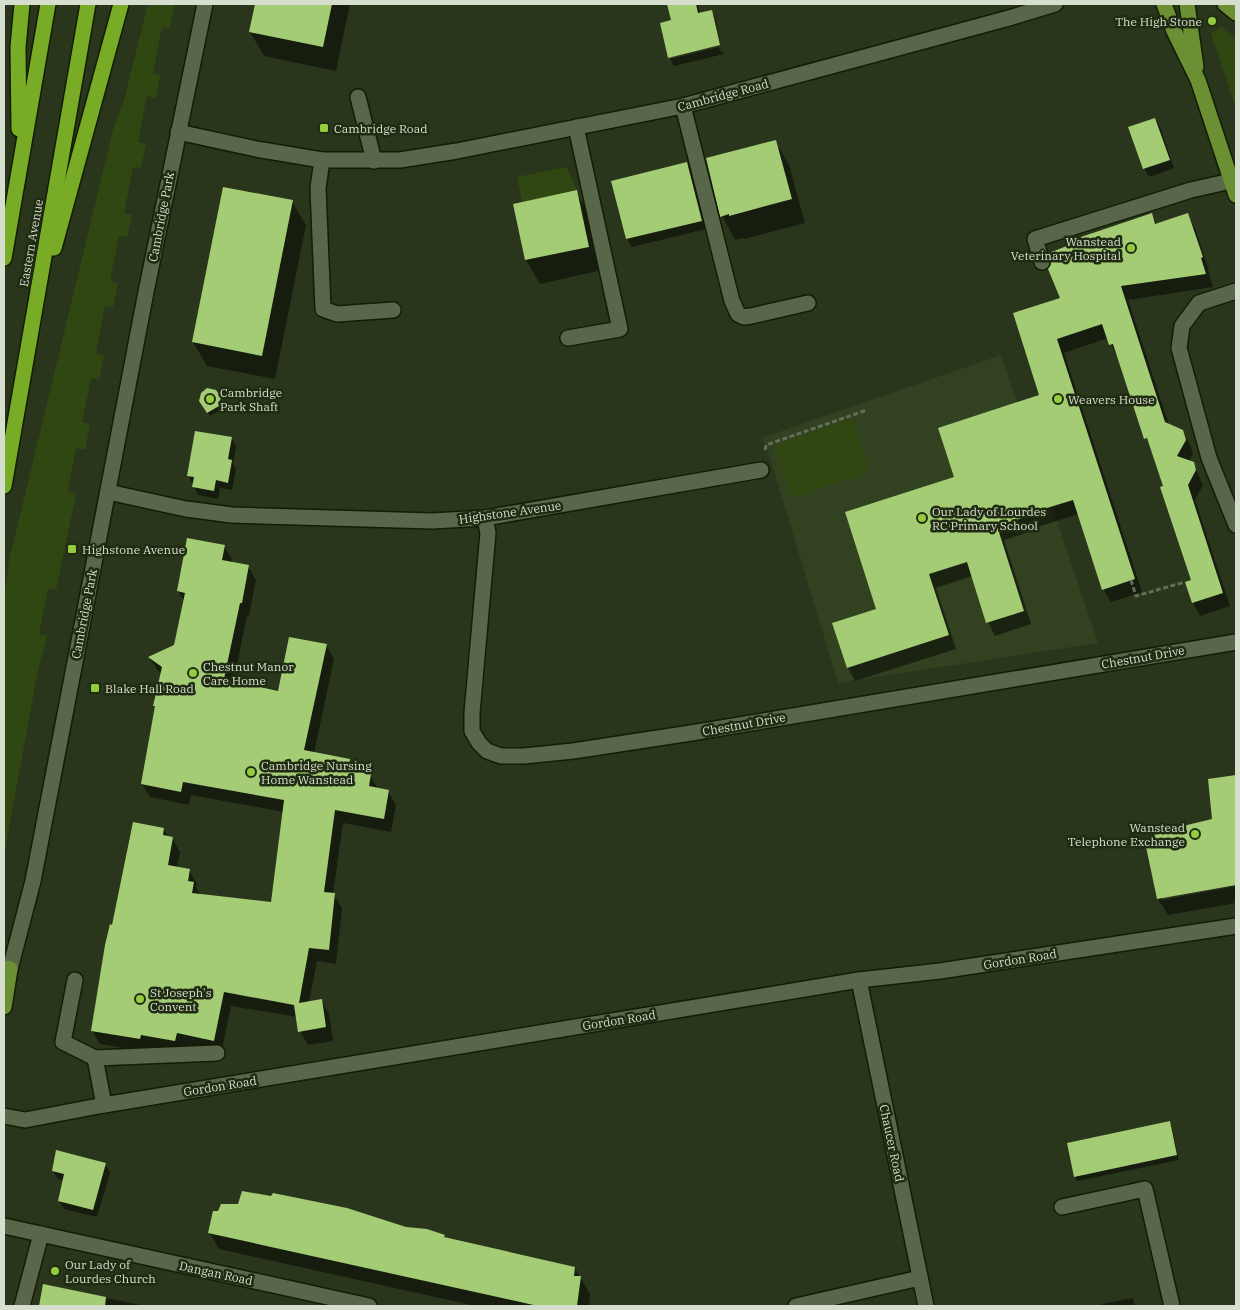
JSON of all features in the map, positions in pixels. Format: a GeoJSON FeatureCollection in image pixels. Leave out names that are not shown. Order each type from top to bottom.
{"type":"FeatureCollection","features":[{"type":"Feature","properties":{"kind":"highway"},"geometry":{"type":"LineString","coordinates":[[20,165],[18,46],[22,4]]}},
{"type":"Feature","properties":{"kind":"highway","name":"Eastern Avenue"},"geometry":{"type":"LineString","coordinates":[[4,258],[48,4]]}},
{"type":"Feature","properties":{"kind":"highway","name":"Eastern Avenue"},"geometry":{"type":"LineString","coordinates":[[4,486],[88,4]]}},
{"type":"Feature","properties":{"kind":"highway"},"geometry":{"type":"LineString","coordinates":[[32,330],[121,4]]}},
{"type":"Feature","properties":{"kind":"main road"},"geometry":{"type":"LineString","coordinates":[[1164,4],[1174,31],[1198,80],[1234,188]]}},
{"type":"Feature","properties":{"kind":"main road"},"geometry":{"type":"LineString","coordinates":[[1187,4],[1198,80]]}},
{"type":"Feature","properties":{"kind":"main road"},"geometry":{"type":"LineString","coordinates":[[1225,4],[1236,13]]}},
{"type":"Feature","properties":{"kind":"main road","name":"Cambridge Park"},"geometry":{"type":"LineString","coordinates":[[4,1007],[7,968]]}},
{"type":"Feature","properties":{"kind":"street","name":"Cambridge Park"},"geometry":{"type":"LineString","coordinates":[[7,968],[33,881],[178,132],[206,4]]}},
{"type":"Feature","properties":{"kind":"street","name":"Cambridge Road"},"geometry":{"type":"LineString","coordinates":[[178,132],[256,150],[322,160],[400,160],[457,151],[683,106],[1055,4]]}},
{"type":"Feature","properties":{"kind":"street"},"geometry":{"type":"LineString","coordinates":[[358,97],[374,161]]}},
{"type":"Feature","properties":{"kind":"street"},"geometry":{"type":"LineString","coordinates":[[683,106],[732,301],[738,314],[744,317],[751,316],[808,303]]}},
{"type":"Feature","properties":{"kind":"street"},"geometry":{"type":"LineString","coordinates":[[568,338],[620,329],[576,127]]}},
{"type":"Feature","properties":{"kind":"street"},"geometry":{"type":"LineString","coordinates":[[322,160],[318,188],[323,308],[337,314],[393,310]]}},
{"type":"Feature","properties":{"kind":"street"},"geometry":{"type":"LineString","coordinates":[[1042,262],[1035,239],[1191,190],[1234,188]]}},
{"type":"Feature","properties":{"kind":"street"},"geometry":{"type":"LineString","coordinates":[[1236,291],[1199,303],[1182,326],[1179,348],[1209,458],[1236,525]]}},
{"type":"Feature","properties":{"kind":"street","name":"Highstone Avenue"},"geometry":{"type":"LineString","coordinates":[[108,492],[186,509],[232,515],[432,522],[485,518],[761,470]]}},
{"type":"Feature","properties":{"kind":"street","name":"Chestnut Drive"},"geometry":{"type":"LineString","coordinates":[[485,518],[488,533],[472,731],[479,743],[487,751],[502,756],[573,751],[682,735],[1236,642]]}},
{"type":"Feature","properties":{"kind":"street","name":"Gordon Road"},"geometry":{"type":"LineString","coordinates":[[4,1116],[25,1120],[104,1105],[858,980],[940,971],[1236,926]]}},
{"type":"Feature","properties":{"kind":"street"},"geometry":{"type":"LineString","coordinates":[[75,980],[63,1042],[95,1058],[217,1054]]}},
{"type":"Feature","properties":{"kind":"street","name":"Chaucer Road"},"geometry":{"type":"LineString","coordinates":[[858,980],[926,1306]]}},
{"type":"Feature","properties":{"kind":"street"},"geometry":{"type":"LineString","coordinates":[[95,1058],[104,1105]]}},
{"type":"Feature","properties":{"kind":"street"},"geometry":{"type":"LineString","coordinates":[[1062,1207],[1145,1189],[1172,1306]]}},
{"type":"Feature","properties":{"kind":"street","name":"Dangan Road"},"geometry":{"type":"LineString","coordinates":[[4,1226],[370,1306]]}},
{"type":"Feature","properties":{"kind":"street"},"geometry":{"type":"LineString","coordinates":[[22,1306],[41,1234]]}},
{"type":"Feature","properties":{"kind":"street"},"geometry":{"type":"LineString","coordinates":[[796,1306],[920,1278]]}},
{"type":"Feature","properties":{"kind":"path"},"geometry":{"type":"LineString","coordinates":[[766,445],[867,410]]}},
{"type":"Feature","properties":{"kind":"path"},"geometry":{"type":"LineString","coordinates":[[1131,580],[1136,596],[1185,582]]}},
{"type":"Feature","properties":{"kind":"shaded area"},"geometry":{"type":"Polygon","coordinates":[[[148,4],[174,4],[170,28],[162,27],[153,73],[160,75],[156,98],[147,96],[138,142],[146,144],[141,168],[133,167],[124,213],[132,215],[127,237],[119,236],[110,281],[118,283],[113,307],[105,306],[96,353],[104,355],[99,379],[91,378],[82,422],[90,424],[85,450],[76,448],[68,491],[76,494],[56,590],[48,589],[39,634],[47,636],[38,670],[4,855],[4,600],[9,561],[114,126],[124,101],[148,4]]]}},
{"type":"Feature","properties":{"kind":"shaded area"},"geometry":{"type":"Polygon","coordinates":[[[1222,27],[1236,40],[1236,108],[1211,33],[1222,27]]]}},
{"type":"Feature","properties":{"kind":"shaded area"},"geometry":{"type":"Polygon","coordinates":[[[566,167],[577,190],[522,202],[517,177],[566,167]]]}},
{"type":"Feature","properties":{"kind":"shaded area","name":"Our Lady of Lourdes RC Primary School"},"geometry":{"type":"Polygon","coordinates":[[[1001,355],[1098,643],[838,683],[766,445],[761,438],[1001,355]]]}},
{"type":"Feature","properties":{"kind":"shaded area"},"geometry":{"type":"Polygon","coordinates":[[[851,418],[870,472],[792,498],[773,446],[851,418]]]}},
{"type":"Feature","properties":{"kind":"building"},"geometry":{"type":"Polygon","coordinates":[[[255,4],[332,4],[323,47],[249,32],[255,4]]]}},
{"type":"Feature","properties":{"kind":"building"},"geometry":{"type":"Polygon","coordinates":[[[667,4],[696,4],[698,13],[712,10],[720,45],[668,58],[660,23],[671,20],[667,4]]]}},
{"type":"Feature","properties":{"kind":"building"},"geometry":{"type":"Polygon","coordinates":[[[1155,118],[1170,160],[1143,169],[1128,127],[1155,118]]]}},
{"type":"Feature","properties":{"kind":"building"},"geometry":{"type":"Polygon","coordinates":[[[776,140],[792,199],[720,217],[706,158],[776,140]]]}},
{"type":"Feature","properties":{"kind":"building"},"geometry":{"type":"Polygon","coordinates":[[[687,162],[702,221],[626,239],[611,181],[687,162]]]}},
{"type":"Feature","properties":{"kind":"building"},"geometry":{"type":"Polygon","coordinates":[[[223,187],[293,200],[262,356],[192,342],[223,187]]]}},
{"type":"Feature","properties":{"kind":"building"},"geometry":{"type":"Polygon","coordinates":[[[577,190],[589,247],[525,260],[513,204],[577,190]]]}},
{"type":"Feature","properties":{"kind":"building"},"geometry":{"type":"Polygon","coordinates":[[[1152,213],[1155,224],[1188,213],[1203,257],[1201,258],[1206,274],[1121,286],[1165,422],[1183,430],[1186,440],[1177,456],[1194,462],[1196,470],[1188,485],[1223,593],[1192,603],[1185,582],[1191,580],[1160,487],[1163,486],[1147,438],[1144,439],[1113,344],[1109,345],[1102,324],[1057,339],[1135,579],[1102,590],[1073,500],[1024,515],[1025,517],[997,526],[1024,611],[986,623],[967,562],[929,574],[949,635],[847,668],[832,623],[876,609],[845,512],[954,477],[938,428],[1039,395],[1013,313],[1060,298],[1048,269],[1051,264],[1049,253],[1082,240],[1081,237],[1152,213]]]}},
{"type":"Feature","properties":{"kind":"building","name":"Cambridge Park Shaft"},"geometry":{"type":"Polygon","coordinates":[[[207,388],[216,390],[221,397],[219,406],[207,413],[199,401],[201,393],[207,388]]]}},
{"type":"Feature","properties":{"kind":"building"},"geometry":{"type":"Polygon","coordinates":[[[195,431],[232,437],[228,459],[232,460],[228,483],[216,480],[214,491],[192,487],[194,477],[187,476],[195,431]]]}},
{"type":"Feature","properties":{"kind":"building"},"geometry":{"type":"Polygon","coordinates":[[[187,538],[225,545],[222,560],[249,565],[224,679],[278,691],[289,637],[327,644],[304,750],[350,759],[348,770],[371,774],[369,786],[389,790],[384,819],[335,810],[324,892],[335,893],[329,950],[309,948],[299,1003],[322,999],[326,1027],[298,1032],[294,1005],[224,992],[214,1041],[177,1033],[175,1041],[141,1035],[140,1039],[91,1031],[105,945],[110,924],[112,925],[133,822],[164,828],[163,835],[173,837],[168,865],[190,869],[188,881],[194,882],[192,893],[271,902],[284,800],[183,782],[181,792],[141,784],[155,706],[153,706],[162,667],[148,657],[174,645],[185,593],[177,591],[187,538]]]}},
{"type":"Feature","properties":{"kind":"building","name":"Wanstead Telephone Exchange"},"geometry":{"type":"Polygon","coordinates":[[[1236,775],[1236,885],[1157,899],[1145,842],[1155,838],[1154,833],[1212,819],[1208,779],[1236,775]]]}},
{"type":"Feature","properties":{"kind":"building"},"geometry":{"type":"Polygon","coordinates":[[[1170,1121],[1177,1155],[1074,1177],[1067,1143],[1170,1121]]]}},
{"type":"Feature","properties":{"kind":"building"},"geometry":{"type":"Polygon","coordinates":[[[56,1150],[106,1163],[93,1210],[58,1201],[64,1174],[52,1171],[56,1150]]]}},
{"type":"Feature","properties":{"kind":"building"},"geometry":{"type":"Polygon","coordinates":[[[242,1191],[271,1196],[273,1193],[347,1208],[406,1227],[427,1229],[445,1235],[444,1237],[575,1267],[574,1276],[581,1276],[577,1306],[538,1306],[208,1233],[213,1211],[218,1211],[221,1204],[238,1204],[242,1191]]]}},
{"type":"Feature","properties":{"kind":"building"},"geometry":{"type":"Polygon","coordinates":[[[43,1284],[106,1297],[105,1306],[39,1306],[43,1284]]]}},
{"type":"Feature","properties":{"kind":"place","name":"The High Stone"},"geometry":{"type":"Point","coordinates":[1212,21]}},
{"type":"Feature","properties":{"kind":"place","name":"Cambridge Road"},"geometry":{"type":"Point","coordinates":[324,128]}},
{"type":"Feature","properties":{"kind":"place","name":"Wanstead Veterinary Hospital"},"geometry":{"type":"Point","coordinates":[1131,248]}},
{"type":"Feature","properties":{"kind":"place","name":"Cambridge Park Shaft"},"geometry":{"type":"Point","coordinates":[210,399]}},
{"type":"Feature","properties":{"kind":"place","name":"Weavers House"},"geometry":{"type":"Point","coordinates":[1058,399]}},
{"type":"Feature","properties":{"kind":"place","name":"Our Lady of Lourdes RC Primary School"},"geometry":{"type":"Point","coordinates":[922,518]}},
{"type":"Feature","properties":{"kind":"place","name":"Highstone Avenue"},"geometry":{"type":"Point","coordinates":[72,549]}},
{"type":"Feature","properties":{"kind":"place","name":"Chestnut Manor Care Home"},"geometry":{"type":"Point","coordinates":[193,673]}},
{"type":"Feature","properties":{"kind":"place","name":"Blake Hall Road"},"geometry":{"type":"Point","coordinates":[95,688]}},
{"type":"Feature","properties":{"kind":"place","name":"Cambridge Nursing Home Wanstead"},"geometry":{"type":"Point","coordinates":[251,772]}},
{"type":"Feature","properties":{"kind":"place","name":"Wanstead Telephone Exchange"},"geometry":{"type":"Point","coordinates":[1195,834]}},
{"type":"Feature","properties":{"kind":"place","name":"St Joseph's Convent"},"geometry":{"type":"Point","coordinates":[140,999]}},
{"type":"Feature","properties":{"kind":"place","name":"Our Lady of Lourdes Church"},"geometry":{"type":"Point","coordinates":[55,1271]}}]}
